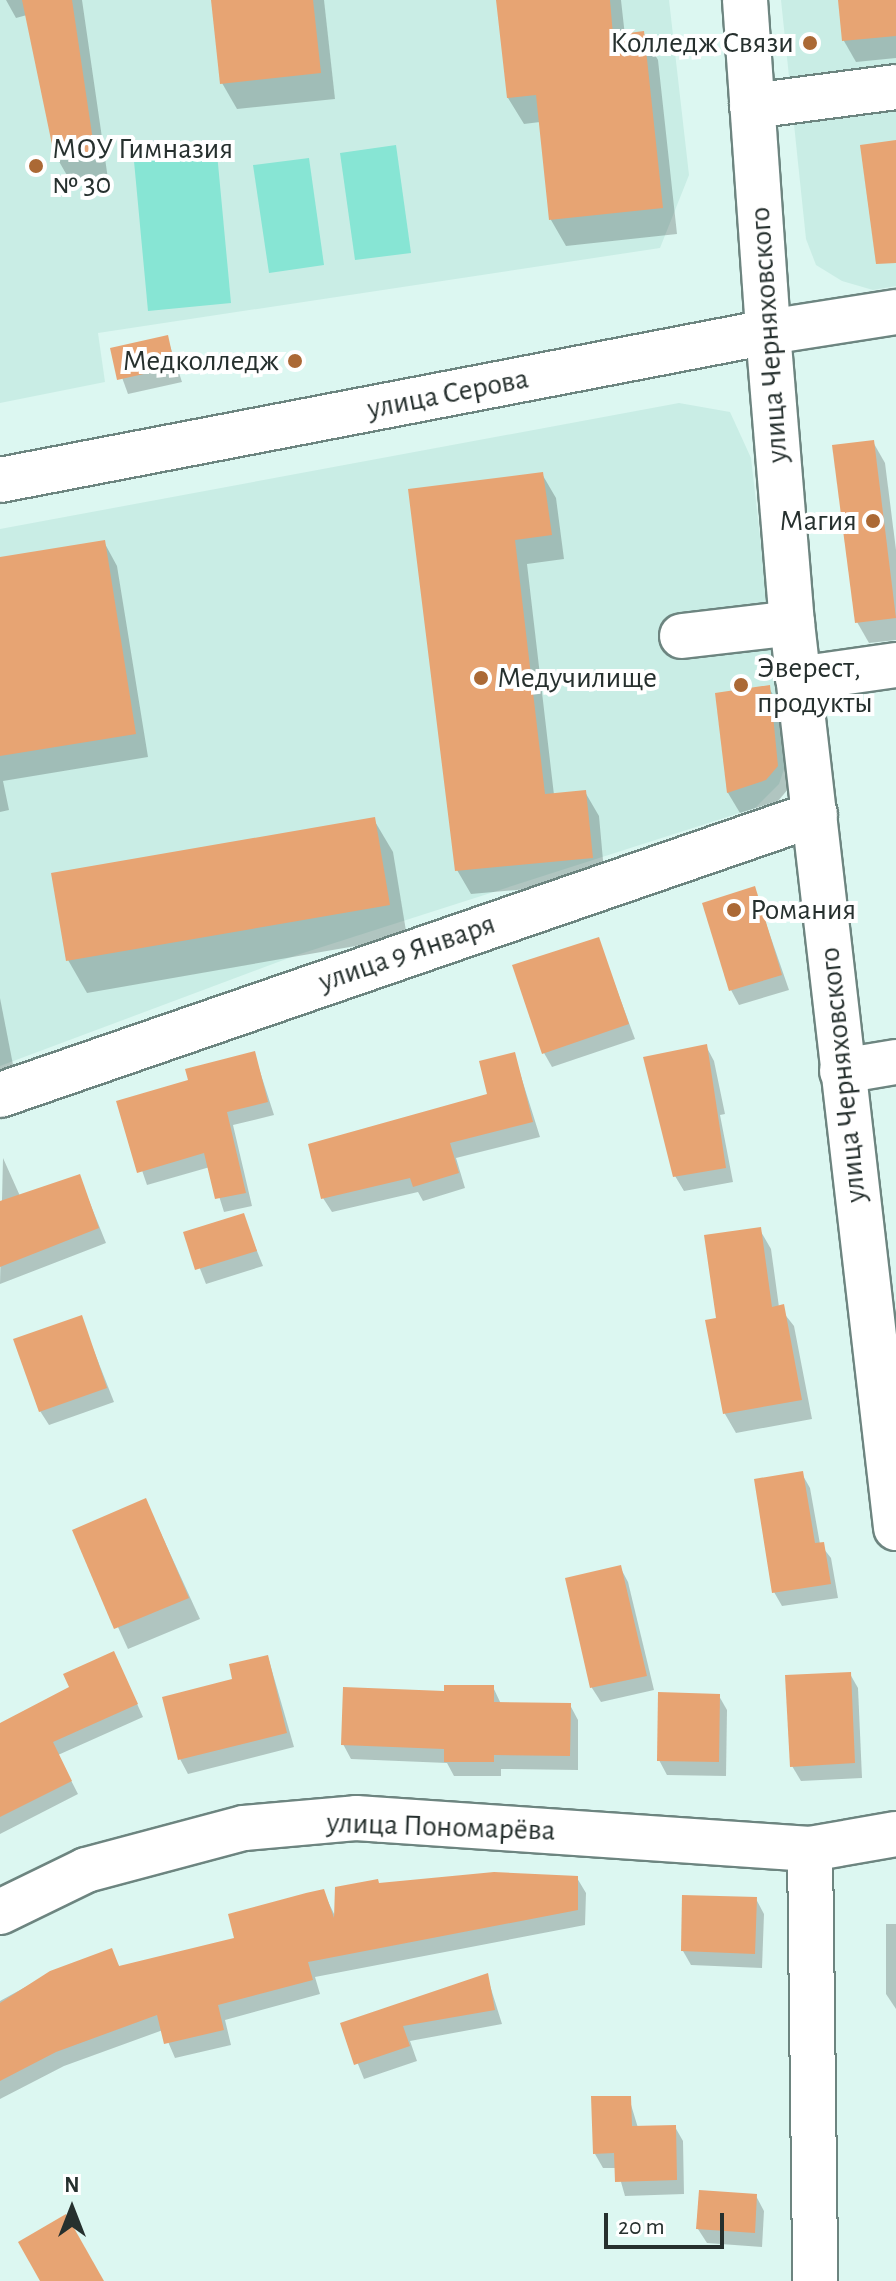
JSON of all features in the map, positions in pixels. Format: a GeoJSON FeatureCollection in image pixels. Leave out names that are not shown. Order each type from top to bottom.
{"type":"FeatureCollection","features":[{"type":"Feature","properties":{"kind":"street","name":"улица Черняховского"},"geometry":{"type":"LineString","coordinates":[[745,0],[792,623],[896,1528]]}},
{"type":"Feature","properties":{"kind":"street"},"geometry":{"type":"LineString","coordinates":[[752,106],[896,87]]}},
{"type":"Feature","properties":{"kind":"street","name":"улица Серова"},"geometry":{"type":"LineString","coordinates":[[0,480],[768,332],[896,312]]}},
{"type":"Feature","properties":{"kind":"street"},"geometry":{"type":"LineString","coordinates":[[682,636],[792,623]]}},
{"type":"Feature","properties":{"kind":"street"},"geometry":{"type":"LineString","coordinates":[[798,679],[896,665]]}},
{"type":"Feature","properties":{"kind":"street","name":"улица 9 Января"},"geometry":{"type":"LineString","coordinates":[[0,1095],[815,814]]}},
{"type":"Feature","properties":{"kind":"street"},"geometry":{"type":"LineString","coordinates":[[842,1071],[896,1062]]}},
{"type":"Feature","properties":{"kind":"street","name":"улица Пономарёва"},"geometry":{"type":"LineString","coordinates":[[0,1912],[86,1870],[244,1828],[356,1818],[810,1849],[896,1834]]}},
{"type":"Feature","properties":{"kind":"street"},"geometry":{"type":"LineString","coordinates":[[810,1849],[815,2281]]}},
{"type":"Feature","properties":{"kind":"shaded area"},"geometry":{"type":"Polygon","coordinates":[[[0,0],[669,0],[689,175],[660,248],[98,333],[105,382],[0,403],[0,0]]]}},
{"type":"Feature","properties":{"kind":"shaded area"},"geometry":{"type":"Polygon","coordinates":[[[781,0],[896,0],[896,286],[873,290],[842,281],[816,265],[806,239],[781,0]]]}},
{"type":"Feature","properties":{"kind":"shaded area"},"geometry":{"type":"Polygon","coordinates":[[[679,403],[730,412],[751,458],[786,763],[779,784],[755,808],[297,955],[0,1066],[0,529],[679,403]]]}},
{"type":"Feature","properties":{"kind":"green space"},"geometry":{"type":"Polygon","coordinates":[[[396,145],[411,253],[355,260],[340,153],[396,145]]]}},
{"type":"Feature","properties":{"kind":"green space"},"geometry":{"type":"Polygon","coordinates":[[[217,153],[231,303],[148,311],[134,161],[217,153]]]}},
{"type":"Feature","properties":{"kind":"green space"},"geometry":{"type":"Polygon","coordinates":[[[309,158],[324,265],[269,273],[253,165],[309,158]]]}},
{"type":"Feature","properties":{"kind":"building"},"geometry":{"type":"Polygon","coordinates":[[[22,0],[72,0],[95,154],[55,159],[22,0]]]}},
{"type":"Feature","properties":{"kind":"building"},"geometry":{"type":"Polygon","coordinates":[[[211,0],[313,0],[321,73],[220,84],[211,0]]]}},
{"type":"Feature","properties":{"kind":"building"},"geometry":{"type":"Polygon","coordinates":[[[496,0],[610,0],[613,35],[644,31],[663,208],[549,220],[536,95],[507,98],[496,0]]]}},
{"type":"Feature","properties":{"kind":"building"},"geometry":{"type":"Polygon","coordinates":[[[838,0],[896,0],[896,36],[842,41],[838,0]]]}},
{"type":"Feature","properties":{"kind":"building"},"geometry":{"type":"Polygon","coordinates":[[[896,140],[896,263],[876,264],[860,145],[896,140]]]}},
{"type":"Feature","properties":{"kind":"building"},"geometry":{"type":"Polygon","coordinates":[[[168,335],[175,367],[117,380],[110,348],[168,335]]]}},
{"type":"Feature","properties":{"kind":"building"},"geometry":{"type":"Polygon","coordinates":[[[874,440],[896,618],[855,623],[832,445],[874,440]]]}},
{"type":"Feature","properties":{"kind":"building"},"geometry":{"type":"Polygon","coordinates":[[[543,472],[552,535],[515,540],[545,794],[586,790],[593,858],[455,871],[408,489],[543,472]]]}},
{"type":"Feature","properties":{"kind":"building"},"geometry":{"type":"Polygon","coordinates":[[[105,540],[136,734],[0,756],[0,557],[105,540]]]}},
{"type":"Feature","properties":{"kind":"building"},"geometry":{"type":"Polygon","coordinates":[[[770,685],[778,766],[766,780],[727,793],[715,693],[770,685]]]}},
{"type":"Feature","properties":{"kind":"building"},"geometry":{"type":"Polygon","coordinates":[[[375,817],[390,905],[66,961],[51,873],[375,817]]]}},
{"type":"Feature","properties":{"kind":"building"},"geometry":{"type":"Polygon","coordinates":[[[755,886],[782,975],[729,991],[702,903],[755,886]]]}},
{"type":"Feature","properties":{"kind":"building"},"geometry":{"type":"Polygon","coordinates":[[[599,937],[629,1024],[542,1054],[512,965],[599,937]]]}},
{"type":"Feature","properties":{"kind":"building"},"geometry":{"type":"Polygon","coordinates":[[[707,1044],[726,1168],[673,1177],[643,1057],[707,1044]]]}},
{"type":"Feature","properties":{"kind":"building"},"geometry":{"type":"Polygon","coordinates":[[[255,1051],[268,1102],[227,1112],[246,1193],[215,1199],[204,1153],[137,1173],[116,1101],[188,1080],[185,1069],[255,1051]]]}},
{"type":"Feature","properties":{"kind":"building"},"geometry":{"type":"Polygon","coordinates":[[[515,1052],[533,1122],[450,1143],[459,1173],[413,1187],[410,1178],[321,1199],[308,1144],[487,1094],[479,1061],[515,1052]]]}},
{"type":"Feature","properties":{"kind":"building"},"geometry":{"type":"Polygon","coordinates":[[[80,1174],[99,1228],[0,1267],[0,1201],[80,1174]]]}},
{"type":"Feature","properties":{"kind":"building"},"geometry":{"type":"Polygon","coordinates":[[[244,1213],[257,1251],[195,1270],[183,1232],[244,1213]]]}},
{"type":"Feature","properties":{"kind":"building"},"geometry":{"type":"Polygon","coordinates":[[[761,1227],[772,1307],[784,1304],[802,1400],[723,1414],[705,1320],[716,1318],[704,1235],[761,1227]]]}},
{"type":"Feature","properties":{"kind":"building"},"geometry":{"type":"Polygon","coordinates":[[[82,1315],[107,1388],[39,1412],[13,1339],[82,1315]]]}},
{"type":"Feature","properties":{"kind":"building"},"geometry":{"type":"Polygon","coordinates":[[[803,1471],[815,1543],[824,1542],[831,1584],[772,1593],[754,1479],[803,1471]]]}},
{"type":"Feature","properties":{"kind":"building"},"geometry":{"type":"Polygon","coordinates":[[[146,1498],[189,1598],[114,1629],[72,1530],[146,1498]]]}},
{"type":"Feature","properties":{"kind":"building"},"geometry":{"type":"Polygon","coordinates":[[[621,1565],[647,1676],[590,1688],[565,1578],[621,1565]]]}},
{"type":"Feature","properties":{"kind":"building"},"geometry":{"type":"Polygon","coordinates":[[[114,1651],[138,1704],[53,1742],[72,1781],[0,1817],[0,1723],[69,1687],[63,1674],[114,1651]]]}},
{"type":"Feature","properties":{"kind":"building"},"geometry":{"type":"Polygon","coordinates":[[[268,1655],[287,1733],[178,1760],[162,1697],[232,1679],[229,1664],[268,1655]]]}},
{"type":"Feature","properties":{"kind":"building"},"geometry":{"type":"Polygon","coordinates":[[[851,1672],[855,1763],[790,1767],[785,1675],[851,1672]]]}},
{"type":"Feature","properties":{"kind":"building"},"geometry":{"type":"Polygon","coordinates":[[[444,1685],[494,1685],[494,1702],[571,1703],[570,1756],[494,1755],[494,1762],[444,1762],[444,1749],[341,1745],[343,1687],[444,1691],[444,1685]]]}},
{"type":"Feature","properties":{"kind":"building"},"geometry":{"type":"Polygon","coordinates":[[[658,1692],[720,1694],[719,1762],[657,1761],[658,1692]]]}},
{"type":"Feature","properties":{"kind":"building"},"geometry":{"type":"Polygon","coordinates":[[[494,1872],[578,1876],[578,1910],[308,1962],[313,1980],[218,2005],[224,2030],[164,2044],[157,2015],[56,2052],[0,2081],[0,2003],[50,1971],[112,1948],[119,1966],[234,1938],[228,1914],[306,1893],[324,1889],[334,1918],[335,1887],[378,1879],[379,1883],[494,1872]]]}},
{"type":"Feature","properties":{"kind":"building"},"geometry":{"type":"Polygon","coordinates":[[[682,1895],[757,1897],[755,1954],[681,1951],[682,1895]]]}},
{"type":"Feature","properties":{"kind":"building"},"geometry":{"type":"Polygon","coordinates":[[[488,1973],[495,2010],[403,2026],[410,2046],[354,2065],[340,2023],[488,1973]]]}},
{"type":"Feature","properties":{"kind":"building"},"geometry":{"type":"Polygon","coordinates":[[[591,2096],[631,2096],[632,2126],[676,2125],[677,2180],[615,2182],[614,2153],[593,2154],[591,2096]]]}},
{"type":"Feature","properties":{"kind":"building"},"geometry":{"type":"Polygon","coordinates":[[[699,2190],[757,2194],[755,2233],[696,2229],[699,2190]]]}},
{"type":"Feature","properties":{"kind":"building"},"geometry":{"type":"Polygon","coordinates":[[[66,2214],[104,2281],[40,2281],[18,2242],[66,2214]]]}},
{"type":"Feature","properties":{"kind":"place","name":"Колледж Связи"},"geometry":{"type":"Point","coordinates":[810,43]}},
{"type":"Feature","properties":{"kind":"place","name":"МОУ Гимназия № 30"},"geometry":{"type":"Point","coordinates":[36,166]}},
{"type":"Feature","properties":{"kind":"place","name":"Медколледж"},"geometry":{"type":"Point","coordinates":[295,361]}},
{"type":"Feature","properties":{"kind":"place","name":"Магия"},"geometry":{"type":"Point","coordinates":[873,521]}},
{"type":"Feature","properties":{"kind":"place","name":"Медучилище"},"geometry":{"type":"Point","coordinates":[481,678]}},
{"type":"Feature","properties":{"kind":"place","name":"Эверест, продукты"},"geometry":{"type":"Point","coordinates":[741,685]}},
{"type":"Feature","properties":{"kind":"place","name":"Романия"},"geometry":{"type":"Point","coordinates":[734,910]}}]}
